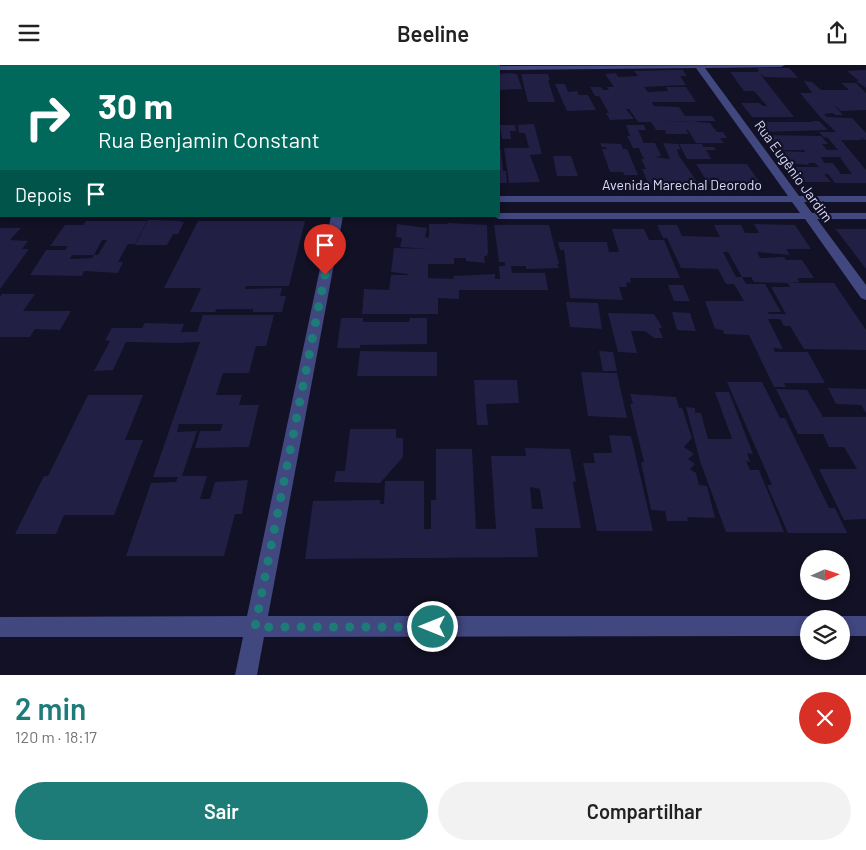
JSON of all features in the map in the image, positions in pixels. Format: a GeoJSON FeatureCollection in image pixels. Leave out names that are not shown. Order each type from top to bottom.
{"type":"FeatureCollection","features":[{"type":"Feature","properties":{"kind":"street","name":"Rua Eugênio Jardim"},"geometry":{"type":"LineString","coordinates":[[698,65],[866,295]]}},
{"type":"Feature","properties":{"kind":"street"},"geometry":{"type":"LineString","coordinates":[[500,68],[781,65]]}},
{"type":"Feature","properties":{"kind":"street","name":"Avenida Marechal Deorodo"},"geometry":{"type":"LineString","coordinates":[[500,199],[866,199]]}},
{"type":"Feature","properties":{"kind":"street","name":"Avenida Marechal Deorodo"},"geometry":{"type":"LineString","coordinates":[[500,216],[866,216]]}},
{"type":"Feature","properties":{"kind":"street"},"geometry":{"type":"LineString","coordinates":[[246,675],[337,217]]}},
{"type":"Feature","properties":{"kind":"street"},"geometry":{"type":"LineString","coordinates":[[0,627],[800,626]]}},
{"type":"Feature","properties":{"kind":"street"},"geometry":{"type":"LineString","coordinates":[[850,626],[866,626]]}},
{"type":"Feature","properties":{"kind":"building"},"geometry":{"type":"Polygon","coordinates":[[[757,68],[789,68],[795,74],[798,78],[765,77],[760,74],[794,117],[752,117],[741,103],[759,103],[767,106],[754,91],[744,91],[730,72],[758,72],[757,68]]]}},
{"type":"Feature","properties":{"kind":"building"},"geometry":{"type":"Polygon","coordinates":[[[683,70],[687,76],[680,76],[686,85],[644,87],[648,92],[668,91],[666,87],[686,87],[696,102],[652,102],[654,106],[679,107],[685,116],[712,116],[716,121],[638,122],[629,109],[626,109],[634,119],[610,120],[606,113],[609,113],[599,96],[595,96],[590,87],[601,87],[603,90],[609,90],[607,87],[614,87],[605,74],[616,73],[618,77],[638,76],[634,71],[683,70]]]}},
{"type":"Feature","properties":{"kind":"building"},"geometry":{"type":"Polygon","coordinates":[[[866,70],[866,88],[847,71],[866,70]]]}},
{"type":"Feature","properties":{"kind":"building"},"geometry":{"type":"Polygon","coordinates":[[[500,74],[517,74],[522,89],[500,90],[500,74]]]}},
{"type":"Feature","properties":{"kind":"building"},"geometry":{"type":"Polygon","coordinates":[[[521,74],[548,74],[555,102],[528,102],[521,74]]]}},
{"type":"Feature","properties":{"kind":"building"},"geometry":{"type":"Polygon","coordinates":[[[804,81],[812,82],[821,90],[849,90],[841,83],[856,83],[866,93],[866,110],[841,111],[833,104],[843,115],[824,114],[827,117],[852,118],[866,133],[866,140],[860,138],[862,140],[841,140],[866,170],[866,183],[835,183],[828,174],[824,174],[831,182],[800,182],[789,167],[819,167],[815,163],[808,163],[809,165],[786,163],[778,151],[805,152],[804,150],[774,150],[763,135],[821,136],[828,144],[822,144],[827,150],[838,150],[828,138],[823,137],[819,132],[836,132],[820,117],[800,93],[812,93],[804,81]],[[821,157],[824,163],[833,163],[841,174],[852,174],[840,158],[821,157]]]}},
{"type":"Feature","properties":{"kind":"building"},"geometry":{"type":"Polygon","coordinates":[[[555,84],[565,84],[568,92],[577,91],[579,95],[588,95],[596,110],[567,111],[555,84]]]}},
{"type":"Feature","properties":{"kind":"building"},"geometry":{"type":"Polygon","coordinates":[[[685,121],[710,123],[717,132],[723,132],[727,138],[720,138],[724,143],[696,143],[688,130],[686,130],[689,134],[666,134],[665,130],[656,130],[651,122],[685,121]]]}},
{"type":"Feature","properties":{"kind":"building"},"geometry":{"type":"Polygon","coordinates":[[[819,121],[828,130],[763,132],[755,122],[813,122],[819,121]]]}},
{"type":"Feature","properties":{"kind":"building"},"geometry":{"type":"Polygon","coordinates":[[[534,124],[542,154],[530,155],[540,182],[509,183],[504,148],[529,148],[525,133],[519,133],[518,125],[534,124]]]}},
{"type":"Feature","properties":{"kind":"building"},"geometry":{"type":"Polygon","coordinates":[[[500,125],[515,125],[516,131],[510,131],[511,139],[502,139],[500,125]]]}},
{"type":"Feature","properties":{"kind":"building"},"geometry":{"type":"Polygon","coordinates":[[[626,125],[644,125],[646,130],[638,130],[644,143],[655,143],[661,156],[654,157],[670,159],[663,143],[678,144],[681,150],[677,149],[679,156],[698,183],[649,185],[642,169],[646,169],[641,159],[644,159],[639,148],[633,148],[627,136],[630,136],[626,125]]]}},
{"type":"Feature","properties":{"kind":"building"},"geometry":{"type":"Polygon","coordinates":[[[600,143],[621,144],[623,149],[627,149],[638,175],[610,172],[602,149],[607,149],[602,147],[600,143]]]}},
{"type":"Feature","properties":{"kind":"building"},"geometry":{"type":"Polygon","coordinates":[[[679,144],[702,144],[703,147],[714,147],[716,150],[706,150],[711,159],[687,159],[679,144]]]}},
{"type":"Feature","properties":{"kind":"building"},"geometry":{"type":"Polygon","coordinates":[[[500,149],[503,171],[506,171],[507,183],[500,183],[500,149]]]}},
{"type":"Feature","properties":{"kind":"building"},"geometry":{"type":"Polygon","coordinates":[[[553,156],[571,156],[578,176],[557,176],[553,156]]]}},
{"type":"Feature","properties":{"kind":"building"},"geometry":{"type":"Polygon","coordinates":[[[696,164],[747,164],[760,183],[708,183],[696,164]]]}},
{"type":"Feature","properties":{"kind":"building"},"geometry":{"type":"Polygon","coordinates":[[[148,220],[184,222],[178,234],[173,234],[167,245],[135,245],[148,220]]]}},
{"type":"Feature","properties":{"kind":"building"},"geometry":{"type":"Polygon","coordinates":[[[86,221],[147,221],[135,244],[128,244],[118,262],[123,262],[118,273],[84,271],[82,276],[30,275],[46,250],[65,250],[68,246],[50,246],[65,225],[83,225],[86,221]],[[102,240],[94,255],[98,255],[107,240],[102,240]],[[72,255],[70,259],[92,258],[94,255],[72,255]]]}},
{"type":"Feature","properties":{"kind":"building"},"geometry":{"type":"Polygon","coordinates":[[[198,221],[305,221],[289,286],[246,286],[245,289],[282,288],[280,296],[286,296],[282,312],[253,312],[253,309],[217,309],[215,312],[190,312],[201,288],[164,288],[198,221]]]}},
{"type":"Feature","properties":{"kind":"building"},"geometry":{"type":"Polygon","coordinates":[[[397,224],[427,228],[425,237],[429,238],[429,224],[487,225],[488,253],[487,256],[484,256],[485,263],[466,261],[466,258],[454,258],[454,264],[428,264],[428,278],[454,279],[453,276],[495,274],[495,279],[500,279],[499,266],[505,266],[505,262],[499,262],[494,225],[549,225],[559,268],[526,269],[526,266],[511,266],[512,273],[545,273],[548,290],[459,290],[459,299],[438,298],[438,314],[362,314],[364,289],[389,290],[391,275],[408,275],[391,272],[394,248],[430,249],[400,247],[402,238],[396,237],[397,224]]]}},
{"type":"Feature","properties":{"kind":"building"},"geometry":{"type":"Polygon","coordinates":[[[754,224],[795,225],[811,249],[786,249],[790,255],[757,252],[760,258],[784,257],[786,260],[802,260],[814,278],[797,278],[800,282],[788,283],[834,283],[866,330],[866,350],[804,349],[790,326],[784,326],[780,319],[768,319],[783,349],[773,348],[775,352],[808,352],[825,383],[784,383],[786,387],[774,387],[749,335],[724,334],[723,330],[715,329],[705,301],[744,301],[734,284],[726,284],[718,269],[681,268],[667,238],[663,238],[657,225],[677,225],[682,236],[720,237],[714,225],[741,225],[745,233],[759,233],[754,224]],[[723,252],[736,277],[742,277],[728,252],[723,252]],[[742,277],[746,284],[765,284],[781,312],[768,312],[769,314],[786,314],[771,287],[790,287],[788,283],[754,282],[751,277],[742,277]]]}},
{"type":"Feature","properties":{"kind":"building"},"geometry":{"type":"Polygon","coordinates":[[[0,228],[21,228],[10,240],[28,241],[22,249],[29,249],[0,289],[0,228]]]}},
{"type":"Feature","properties":{"kind":"building"},"geometry":{"type":"Polygon","coordinates":[[[612,229],[644,229],[649,240],[664,240],[680,278],[630,278],[631,282],[626,283],[627,287],[619,287],[623,300],[570,298],[564,250],[560,250],[558,242],[607,242],[609,252],[619,252],[612,229]]]}},
{"type":"Feature","properties":{"kind":"building"},"geometry":{"type":"Polygon","coordinates":[[[835,229],[866,229],[866,269],[838,232],[835,229]]]}},
{"type":"Feature","properties":{"kind":"building"},"geometry":{"type":"Polygon","coordinates":[[[668,285],[683,285],[690,301],[674,301],[668,285]]]}},
{"type":"Feature","properties":{"kind":"building"},"geometry":{"type":"Polygon","coordinates":[[[2,294],[35,294],[23,311],[71,311],[60,330],[35,329],[30,337],[0,337],[0,297],[2,294]]]}},
{"type":"Feature","properties":{"kind":"building"},"geometry":{"type":"Polygon","coordinates":[[[566,302],[598,303],[602,329],[570,327],[566,302]]]}},
{"type":"Feature","properties":{"kind":"building"},"geometry":{"type":"Polygon","coordinates":[[[672,312],[690,313],[696,331],[677,330],[672,312]]]}},
{"type":"Feature","properties":{"kind":"building"},"geometry":{"type":"Polygon","coordinates":[[[608,313],[654,314],[662,327],[659,329],[663,338],[654,338],[645,331],[631,331],[637,353],[618,352],[608,313]]]}},
{"type":"Feature","properties":{"kind":"building"},"geometry":{"type":"Polygon","coordinates":[[[203,315],[274,315],[266,346],[256,346],[249,373],[223,373],[216,395],[242,395],[239,405],[259,405],[249,447],[195,448],[200,431],[220,431],[223,424],[179,424],[177,432],[197,431],[182,476],[207,476],[200,499],[210,499],[215,482],[248,480],[242,514],[235,514],[224,556],[126,556],[151,483],[176,482],[178,477],[153,477],[200,342],[126,342],[113,370],[94,371],[110,341],[105,340],[112,328],[142,328],[145,323],[184,324],[181,332],[197,332],[203,315]]]}},
{"type":"Feature","properties":{"kind":"building"},"geometry":{"type":"Polygon","coordinates":[[[341,318],[363,318],[363,322],[409,322],[410,318],[427,318],[427,344],[360,345],[360,348],[337,348],[341,318]]]}},
{"type":"Feature","properties":{"kind":"building"},"geometry":{"type":"Polygon","coordinates":[[[360,351],[437,352],[437,376],[357,376],[360,351]]]}},
{"type":"Feature","properties":{"kind":"building"},"geometry":{"type":"Polygon","coordinates":[[[599,351],[613,352],[617,371],[603,371],[599,351]]]}},
{"type":"Feature","properties":{"kind":"building"},"geometry":{"type":"Polygon","coordinates":[[[581,372],[617,373],[627,418],[588,416],[581,372]]]}},
{"type":"Feature","properties":{"kind":"building"},"geometry":{"type":"Polygon","coordinates":[[[474,380],[517,380],[519,403],[486,404],[488,425],[477,425],[474,380]]]}},
{"type":"Feature","properties":{"kind":"building"},"geometry":{"type":"Polygon","coordinates":[[[727,382],[762,382],[780,418],[785,418],[829,508],[835,508],[847,533],[788,533],[767,485],[772,485],[727,382]]]}},
{"type":"Feature","properties":{"kind":"building"},"geometry":{"type":"Polygon","coordinates":[[[828,388],[866,389],[866,413],[861,405],[836,404],[828,388]]]}},
{"type":"Feature","properties":{"kind":"building"},"geometry":{"type":"Polygon","coordinates":[[[776,389],[807,390],[823,417],[866,417],[866,519],[844,520],[819,469],[857,469],[844,447],[829,447],[823,434],[798,434],[776,389]]]}},
{"type":"Feature","properties":{"kind":"building"},"geometry":{"type":"Polygon","coordinates":[[[715,392],[729,392],[753,454],[747,453],[750,462],[746,461],[750,470],[759,470],[784,532],[726,532],[700,461],[686,407],[695,408],[695,413],[701,413],[708,439],[732,439],[715,392]]]}},
{"type":"Feature","properties":{"kind":"building"},"geometry":{"type":"Polygon","coordinates":[[[630,394],[676,397],[679,408],[682,408],[692,438],[684,447],[694,454],[688,459],[695,464],[690,469],[696,473],[699,485],[707,486],[715,518],[687,517],[688,521],[667,521],[665,511],[651,510],[641,462],[644,462],[630,404],[633,404],[630,394]]]}},
{"type":"Feature","properties":{"kind":"building"},"geometry":{"type":"Polygon","coordinates":[[[88,395],[143,395],[125,440],[143,440],[114,515],[64,515],[56,534],[15,534],[44,476],[48,476],[88,395]]]}},
{"type":"Feature","properties":{"kind":"building"},"geometry":{"type":"Polygon","coordinates":[[[350,429],[396,429],[396,438],[403,438],[403,457],[380,483],[334,482],[336,471],[345,471],[350,429]]]}},
{"type":"Feature","properties":{"kind":"building"},"geometry":{"type":"Polygon","coordinates":[[[609,435],[631,436],[653,531],[597,531],[583,463],[595,463],[593,453],[612,453],[609,435]]]}},
{"type":"Feature","properties":{"kind":"building"},"geometry":{"type":"Polygon","coordinates":[[[525,448],[570,449],[576,481],[573,482],[581,528],[535,528],[538,557],[305,559],[313,501],[380,500],[380,504],[384,504],[385,481],[424,481],[424,529],[431,529],[431,500],[436,500],[436,449],[472,449],[476,529],[496,529],[491,456],[526,456],[525,448]],[[530,487],[532,509],[543,509],[540,489],[530,487]]]}},
{"type":"Feature","properties":{"kind":"route"},"geometry":{"type":"LineString","coordinates":[[325,275],[255,627],[433,627]]}}]}
